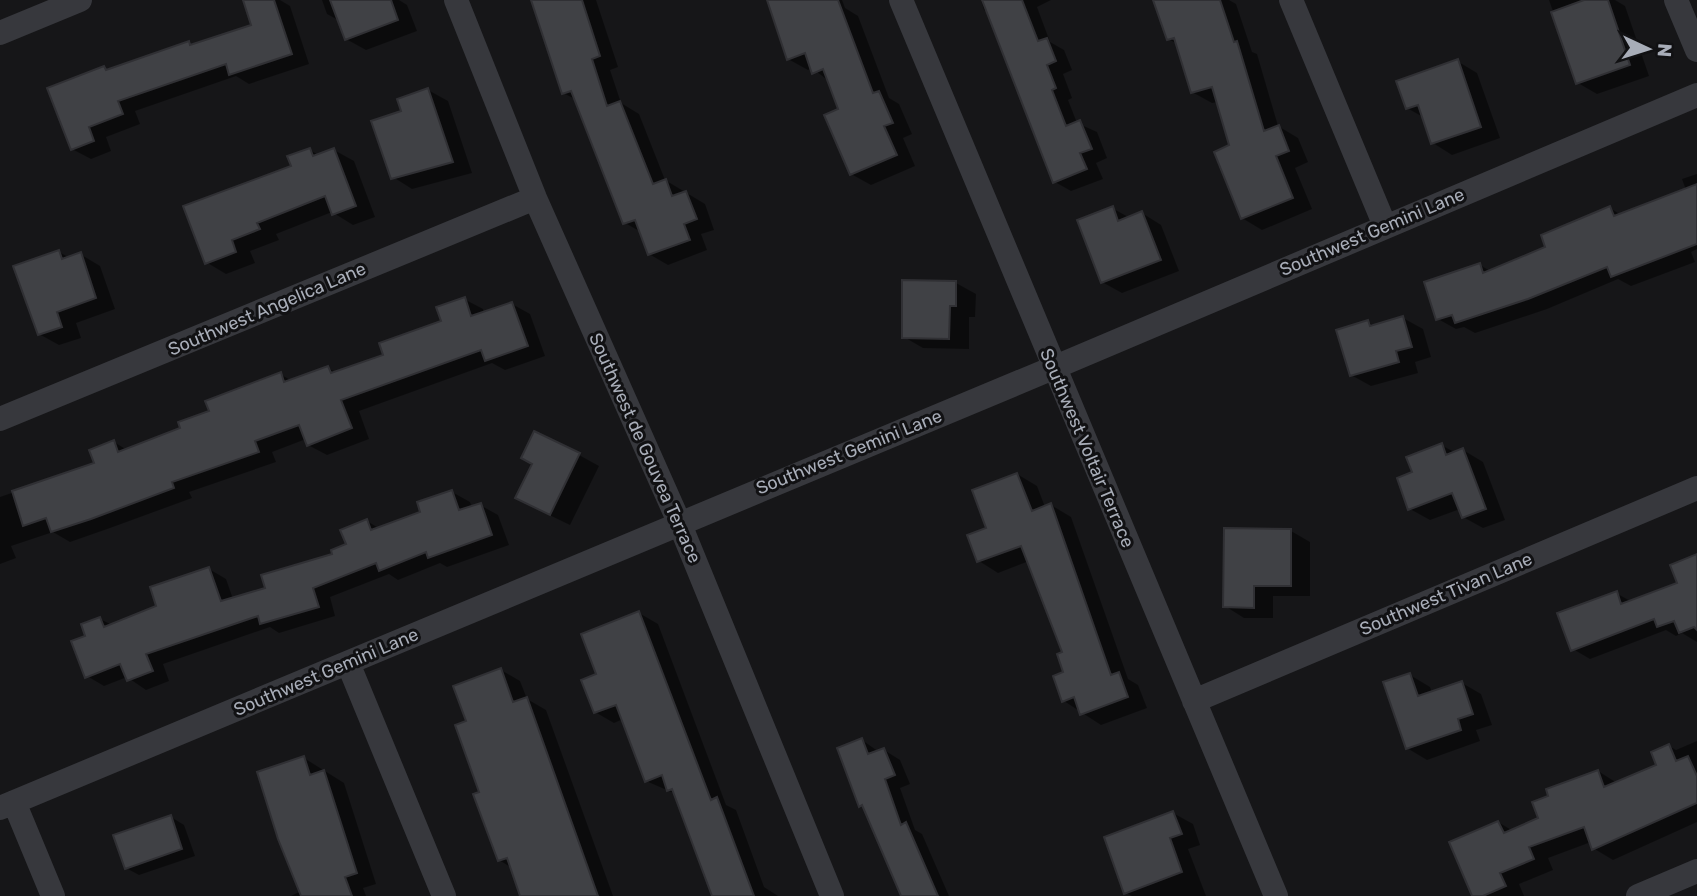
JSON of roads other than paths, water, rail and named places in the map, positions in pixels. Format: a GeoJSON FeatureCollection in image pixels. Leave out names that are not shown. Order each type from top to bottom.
{"type":"FeatureCollection","features":[{"type":"Feature","properties":{"kind":"street"},"geometry":{"type":"LineString","coordinates":[[0,33],[80,0]]}},
{"type":"Feature","properties":{"kind":"street","name":"Southwest de Gouvea Terrace"},"geometry":{"type":"LineString","coordinates":[[456,0],[535,198],[679,522],[832,896]]}},
{"type":"Feature","properties":{"kind":"street","name":"Southwest Voltair Terrace"},"geometry":{"type":"LineString","coordinates":[[901,0],[1276,896]]}},
{"type":"Feature","properties":{"kind":"street"},"geometry":{"type":"LineString","coordinates":[[1291,0],[1385,226]]}},
{"type":"Feature","properties":{"kind":"street"},"geometry":{"type":"LineString","coordinates":[[1676,0],[1697,50]]}},
{"type":"Feature","properties":{"kind":"street","name":"Southwest Gemini Lane"},"geometry":{"type":"LineString","coordinates":[[7,805],[1053,368],[1697,95]]}},
{"type":"Feature","properties":{"kind":"street","name":"Southwest Angelica Lane"},"geometry":{"type":"LineString","coordinates":[[0,419],[535,198]]}},
{"type":"Feature","properties":{"kind":"street","name":"Southwest Tivan Lane"},"geometry":{"type":"LineString","coordinates":[[1194,701],[1697,488]]}},
{"type":"Feature","properties":{"kind":"street"},"geometry":{"type":"LineString","coordinates":[[348,663],[444,896]]}},
{"type":"Feature","properties":{"kind":"street"},"geometry":{"type":"LineString","coordinates":[[7,805],[53,896]]}},
{"type":"Feature","properties":{"kind":"street"},"geometry":{"type":"LineString","coordinates":[[1652,893],[1697,871]]}}]}
